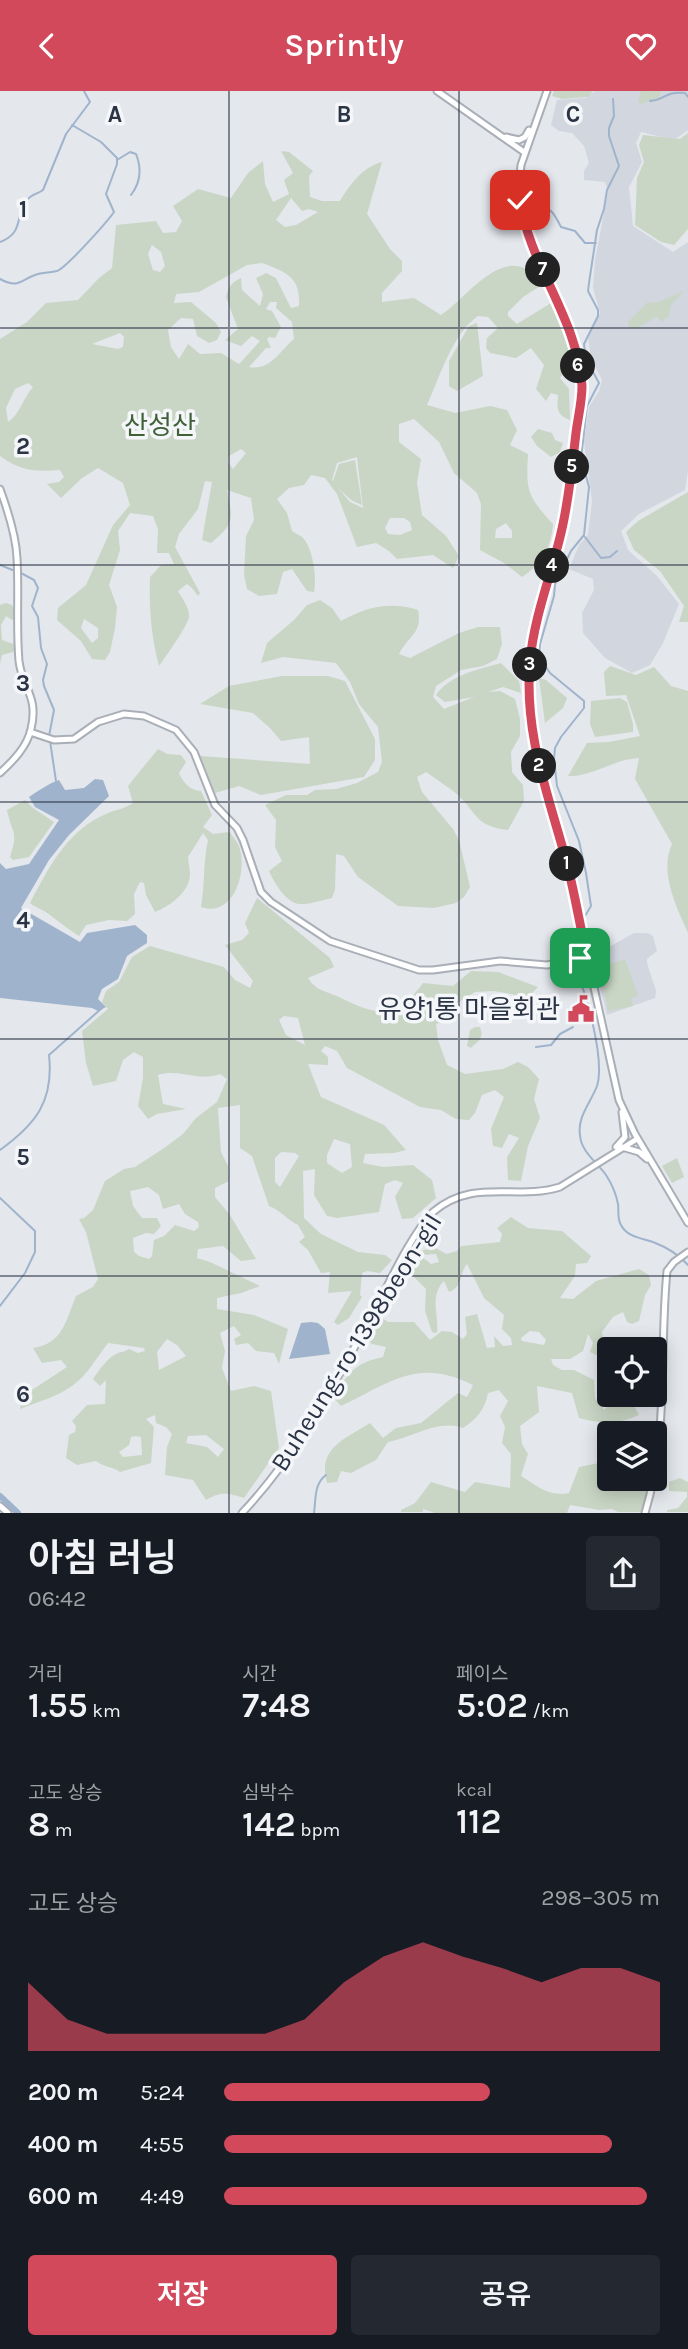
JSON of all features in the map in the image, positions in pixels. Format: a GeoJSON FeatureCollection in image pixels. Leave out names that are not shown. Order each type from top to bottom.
{"type":"FeatureCollection","features":[{"type":"Feature","properties":{"kind":"street"},"geometry":{"type":"LineString","coordinates":[[437,91],[524,152]]}},
{"type":"Feature","properties":{"kind":"street"},"geometry":{"type":"LineString","coordinates":[[520,172],[524,152],[547,91]]}},
{"type":"Feature","properties":{"kind":"street"},"geometry":{"type":"LineString","coordinates":[[489,128],[507,138],[519,140],[535,122]]}},
{"type":"Feature","properties":{"kind":"street"},"geometry":{"type":"LineString","coordinates":[[503,138],[518,154],[522,208],[528,234],[573,343],[582,384],[570,488],[530,657],[529,720],[565,857],[607,1038],[612,1075],[621,1105],[637,1139],[688,1223]]}},
{"type":"Feature","properties":{"kind":"street"},"geometry":{"type":"LineString","coordinates":[[512,193],[522,208]]}},
{"type":"Feature","properties":{"kind":"street"},"geometry":{"type":"LineString","coordinates":[[0,489],[14,539],[18,572],[19,662],[30,691],[34,729],[38,735]]}},
{"type":"Feature","properties":{"kind":"street"},"geometry":{"type":"LineString","coordinates":[[20,751],[30,732],[33,712]]}},
{"type":"Feature","properties":{"kind":"street"},"geometry":{"type":"LineString","coordinates":[[30,732],[50,739],[74,739],[99,722],[119,715],[144,716],[176,730],[194,752],[215,805],[237,828],[261,892],[281,910],[330,941],[419,970],[500,961],[547,965],[587,957]]}},
{"type":"Feature","properties":{"kind":"street"},"geometry":{"type":"LineString","coordinates":[[0,773],[29,740],[38,735]]}},
{"type":"Feature","properties":{"kind":"street"},"geometry":{"type":"LineString","coordinates":[[607,1156],[625,1137],[621,1105]]}},
{"type":"Feature","properties":{"kind":"street","name":"Buheung-ro 1398beon-gil"},"geometry":{"type":"LineString","coordinates":[[242,1513],[280,1467],[329,1393],[388,1283],[433,1212],[444,1203],[472,1192],[550,1190],[569,1183],[600,1160],[637,1139]]}},
{"type":"Feature","properties":{"kind":"street"},"geometry":{"type":"LineString","coordinates":[[622,1147],[639,1152],[654,1167]]}},
{"type":"Feature","properties":{"kind":"street"},"geometry":{"type":"LineString","coordinates":[[645,1513],[654,1482],[661,1440],[667,1271],[686,1253]]}},
{"type":"Feature","properties":{"kind":"street"},"geometry":{"type":"LineString","coordinates":[[0,1506],[8,1513]]}},
{"type":"Feature","properties":{"kind":"shaded area"},"geometry":{"type":"Polygon","coordinates":[[[595,91],[688,91],[688,130],[674,140],[641,132],[636,143],[642,162],[629,187],[633,226],[673,252],[688,242],[688,471],[685,490],[639,514],[621,531],[628,550],[657,576],[679,604],[663,643],[650,665],[632,673],[605,658],[583,633],[582,613],[594,590],[593,579],[569,569],[579,545],[588,535],[592,501],[584,442],[589,407],[602,380],[591,358],[588,338],[600,313],[593,288],[595,260],[608,191],[605,182],[584,180],[584,171],[589,163],[584,146],[572,133],[559,131],[551,125],[557,100],[586,98],[595,91]]]}},
{"type":"Feature","properties":{"kind":"shaded area"},"geometry":{"type":"Polygon","coordinates":[[[634,933],[648,933],[653,936],[657,951],[647,959],[647,963],[656,991],[655,998],[607,1015],[593,956],[634,933]]]}},
{"type":"Feature","properties":{"kind":"green space"},"geometry":{"type":"Polygon","coordinates":[[[554,91],[593,91],[588,97],[562,99],[552,96],[554,91]]]}},
{"type":"Feature","properties":{"kind":"green space"},"geometry":{"type":"Polygon","coordinates":[[[641,91],[661,91],[659,98],[640,104],[638,100],[641,91]]]}},
{"type":"Feature","properties":{"kind":"green space"},"geometry":{"type":"Polygon","coordinates":[[[688,133],[688,229],[674,245],[661,242],[635,225],[637,178],[644,162],[639,145],[643,135],[680,139],[688,133]]]}},
{"type":"Feature","properties":{"kind":"green space","name":"산성산"},"geometry":{"type":"Polygon","coordinates":[[[281,151],[289,152],[313,171],[309,176],[310,197],[322,201],[340,201],[358,177],[382,162],[367,214],[390,249],[402,261],[402,271],[382,293],[382,302],[414,298],[441,315],[480,281],[503,267],[526,269],[542,285],[523,297],[508,312],[508,316],[517,324],[551,303],[566,340],[572,369],[565,371],[560,378],[569,389],[570,420],[558,411],[558,395],[551,393],[546,401],[536,389],[544,365],[531,348],[516,358],[490,353],[486,348],[487,338],[498,328],[488,317],[478,316],[461,334],[427,405],[455,413],[490,406],[507,410],[517,430],[510,445],[528,454],[527,477],[530,492],[553,524],[548,548],[535,567],[522,577],[480,550],[481,504],[477,493],[454,473],[439,442],[414,419],[399,424],[399,442],[421,459],[417,483],[422,515],[446,536],[459,556],[453,568],[433,555],[397,559],[376,543],[357,547],[337,494],[325,478],[311,475],[304,485],[289,488],[277,499],[287,513],[292,531],[302,537],[309,548],[314,571],[314,592],[307,591],[292,569],[283,572],[277,594],[259,596],[247,589],[244,575],[246,536],[254,520],[251,498],[227,490],[231,515],[228,525],[211,543],[202,540],[212,482],[205,481],[198,509],[179,534],[175,547],[200,593],[198,596],[187,584],[178,591],[189,614],[185,627],[159,666],[151,621],[150,577],[161,565],[174,564],[169,553],[157,553],[158,529],[153,516],[130,513],[118,531],[120,550],[109,585],[117,607],[110,652],[105,660],[92,659],[81,641],[57,620],[58,608],[86,585],[113,525],[130,505],[123,483],[98,468],[82,478],[61,498],[47,484],[59,482],[64,477],[60,470],[28,469],[0,456],[0,339],[27,322],[46,303],[78,300],[112,268],[116,225],[156,221],[163,233],[176,232],[182,221],[173,206],[198,189],[231,198],[248,173],[263,161],[265,184],[273,202],[289,194],[284,180],[293,173],[281,151]],[[291,198],[276,220],[285,227],[296,225],[318,212],[309,209],[302,211],[291,198]],[[152,245],[148,254],[153,270],[160,272],[165,266],[161,252],[152,245]],[[262,263],[247,265],[199,292],[176,294],[174,303],[191,302],[216,323],[221,332],[217,340],[209,343],[197,336],[193,319],[181,318],[168,330],[171,347],[179,359],[188,344],[200,354],[221,353],[239,364],[260,341],[252,336],[241,346],[225,340],[238,329],[226,297],[231,285],[241,278],[242,290],[260,306],[263,294],[256,278],[266,273],[276,278],[291,308],[299,306],[297,288],[290,277],[262,263]],[[270,302],[266,309],[272,311],[281,327],[275,338],[267,339],[271,348],[266,348],[249,367],[269,363],[294,339],[292,322],[276,308],[277,302],[270,302]],[[120,333],[92,344],[118,349],[123,347],[124,337],[120,333]],[[28,383],[15,389],[6,408],[8,422],[16,415],[33,387],[28,383]],[[241,449],[229,456],[228,462],[233,469],[246,453],[241,449]],[[357,457],[337,463],[332,480],[339,464],[355,460],[362,505],[351,500],[338,488],[350,502],[363,508],[357,457]],[[390,518],[385,528],[388,534],[400,535],[412,530],[410,522],[404,518],[390,518]],[[506,523],[496,529],[495,538],[512,538],[512,531],[506,523]],[[84,619],[81,628],[92,643],[98,638],[98,628],[84,619]]]}},
{"type":"Feature","properties":{"kind":"green space"},"geometry":{"type":"Polygon","coordinates":[[[684,291],[671,305],[669,316],[661,322],[657,316],[638,328],[629,328],[628,322],[648,302],[656,303],[684,291]]]}},
{"type":"Feature","properties":{"kind":"green space"},"geometry":{"type":"Polygon","coordinates":[[[477,323],[483,376],[457,391],[449,386],[449,361],[469,326],[477,323]]]}},
{"type":"Feature","properties":{"kind":"green space"},"geometry":{"type":"Polygon","coordinates":[[[538,429],[552,433],[555,440],[563,443],[560,452],[551,457],[537,446],[531,437],[538,429]]]}},
{"type":"Feature","properties":{"kind":"green space"},"geometry":{"type":"Polygon","coordinates":[[[688,492],[688,622],[679,622],[684,606],[660,571],[634,550],[626,532],[638,521],[688,492]]]}},
{"type":"Feature","properties":{"kind":"green space"},"geometry":{"type":"Polygon","coordinates":[[[320,600],[332,608],[341,621],[378,607],[398,606],[418,610],[417,629],[399,654],[410,658],[459,633],[478,627],[500,627],[502,644],[497,659],[483,666],[461,670],[436,686],[433,697],[444,709],[474,697],[445,702],[436,695],[457,678],[501,663],[519,681],[521,693],[503,687],[488,692],[500,691],[515,699],[520,719],[520,736],[511,752],[512,772],[523,785],[524,801],[508,830],[484,823],[459,796],[426,772],[417,777],[422,792],[459,840],[470,887],[456,903],[434,908],[398,906],[358,877],[344,856],[336,854],[335,890],[332,898],[307,904],[289,900],[269,871],[282,861],[275,847],[276,820],[265,805],[286,795],[307,795],[315,790],[336,789],[357,783],[378,772],[382,762],[378,727],[359,704],[350,682],[336,663],[283,657],[261,663],[267,643],[307,605],[320,600]]]}},
{"type":"Feature","properties":{"kind":"green space"},"geometry":{"type":"Polygon","coordinates":[[[0,605],[12,605],[17,616],[12,620],[6,616],[1,625],[2,640],[16,645],[13,652],[2,655],[0,664],[0,605]]]}},
{"type":"Feature","properties":{"kind":"green space"},"geometry":{"type":"Polygon","coordinates":[[[610,666],[636,675],[654,667],[671,686],[688,691],[688,933],[668,877],[668,855],[672,844],[635,779],[639,758],[620,761],[586,774],[568,776],[587,743],[640,736],[626,695],[606,696],[604,672],[610,666]]]}},
{"type":"Feature","properties":{"kind":"green space"},"geometry":{"type":"Polygon","coordinates":[[[282,676],[328,676],[345,681],[375,739],[375,760],[364,777],[261,795],[239,786],[215,793],[200,756],[310,764],[309,737],[281,741],[253,713],[200,704],[229,686],[282,676]]]}},
{"type":"Feature","properties":{"kind":"green space"},"geometry":{"type":"Polygon","coordinates":[[[539,678],[546,680],[567,698],[563,708],[545,723],[539,678]]]}},
{"type":"Feature","properties":{"kind":"green space"},"geometry":{"type":"Polygon","coordinates":[[[620,698],[627,702],[633,732],[595,737],[590,724],[591,701],[620,698]]]}},
{"type":"Feature","properties":{"kind":"green space"},"geometry":{"type":"Polygon","coordinates":[[[158,749],[167,754],[181,755],[186,762],[179,773],[188,786],[201,791],[212,815],[203,827],[213,834],[230,832],[238,844],[242,868],[236,890],[222,906],[212,909],[201,907],[208,840],[203,833],[188,857],[190,874],[187,887],[173,902],[155,912],[146,895],[144,883],[140,882],[134,894],[135,914],[127,921],[109,920],[86,925],[79,936],[30,903],[52,863],[70,839],[94,820],[133,803],[128,786],[158,749]]]}},
{"type":"Feature","properties":{"kind":"green space"},"geometry":{"type":"Polygon","coordinates":[[[25,800],[54,822],[29,857],[13,860],[10,857],[14,832],[7,810],[25,800]]]}},
{"type":"Feature","properties":{"kind":"green space"},"geometry":{"type":"Polygon","coordinates":[[[257,898],[330,958],[334,967],[308,978],[314,986],[375,1011],[394,1009],[413,995],[423,983],[453,986],[471,971],[498,972],[538,987],[528,997],[494,991],[475,992],[456,1004],[459,1017],[436,1024],[438,1040],[447,1065],[465,1074],[503,1069],[518,1062],[528,1067],[539,1079],[534,1099],[540,1118],[528,1146],[521,1181],[508,1180],[507,1157],[519,1138],[509,1134],[502,1148],[493,1146],[491,1129],[504,1097],[495,1090],[482,1095],[469,1120],[456,1119],[441,1110],[420,1107],[347,1068],[337,1051],[325,1046],[321,1051],[328,1057],[328,1065],[308,1064],[321,1097],[384,1125],[406,1150],[365,1154],[363,1163],[383,1167],[413,1165],[432,1180],[436,1198],[413,1218],[402,1219],[395,1197],[403,1183],[395,1180],[385,1184],[379,1212],[337,1218],[327,1216],[314,1195],[315,1169],[303,1171],[304,1218],[321,1234],[358,1252],[385,1255],[392,1260],[380,1273],[362,1273],[362,1297],[349,1318],[338,1325],[334,1322],[352,1291],[328,1293],[330,1272],[321,1273],[308,1250],[299,1242],[305,1237],[298,1225],[269,1206],[252,1156],[240,1148],[240,1105],[218,1108],[221,1152],[228,1166],[229,1181],[215,1188],[215,1197],[230,1215],[256,1259],[241,1261],[223,1246],[198,1249],[197,1258],[260,1286],[217,1298],[217,1309],[254,1315],[288,1329],[279,1364],[274,1353],[256,1351],[248,1343],[236,1345],[234,1339],[241,1335],[234,1326],[220,1333],[225,1351],[222,1368],[231,1391],[254,1386],[271,1391],[279,1448],[244,1498],[225,1494],[206,1500],[193,1480],[165,1475],[167,1447],[172,1434],[166,1427],[156,1423],[155,1415],[146,1419],[154,1427],[151,1463],[120,1472],[96,1461],[77,1465],[66,1458],[69,1435],[75,1432],[76,1426],[72,1421],[87,1405],[105,1404],[106,1380],[100,1386],[93,1379],[114,1355],[129,1349],[138,1353],[145,1351],[144,1348],[108,1343],[87,1372],[72,1386],[20,1409],[26,1383],[32,1390],[67,1367],[61,1360],[42,1363],[33,1348],[51,1342],[57,1336],[66,1322],[76,1296],[93,1287],[98,1279],[86,1232],[79,1219],[93,1210],[105,1181],[124,1169],[135,1167],[164,1148],[217,1102],[227,1079],[220,1074],[205,1077],[173,1073],[158,1075],[163,1104],[186,1109],[157,1114],[148,1119],[138,1106],[143,1078],[143,1057],[134,1052],[123,1060],[116,1081],[93,1086],[86,1063],[82,1031],[108,1009],[102,1002],[106,991],[119,982],[132,957],[150,946],[224,967],[235,980],[250,988],[253,981],[225,945],[242,940],[249,933],[245,923],[257,898]],[[284,1016],[279,1020],[286,1035],[305,1045],[298,1018],[284,1016]],[[334,1139],[327,1155],[327,1163],[342,1173],[352,1167],[350,1144],[334,1139]],[[281,1152],[275,1158],[275,1182],[280,1187],[299,1156],[281,1152]],[[148,1187],[130,1191],[133,1206],[142,1218],[157,1218],[161,1226],[154,1234],[146,1233],[133,1238],[134,1252],[139,1256],[149,1259],[152,1256],[154,1240],[164,1236],[175,1225],[194,1231],[199,1227],[198,1222],[185,1214],[179,1204],[163,1209],[159,1195],[148,1187]],[[167,1339],[157,1352],[159,1370],[186,1356],[177,1345],[167,1339]],[[206,1435],[188,1436],[186,1443],[207,1447],[218,1457],[224,1449],[206,1435]],[[131,1437],[129,1445],[119,1452],[123,1457],[142,1455],[141,1437],[131,1437]]]}},
{"type":"Feature","properties":{"kind":"green space"},"geometry":{"type":"Polygon","coordinates":[[[625,959],[638,996],[631,998],[633,1006],[608,1011],[600,968],[625,959]]]}},
{"type":"Feature","properties":{"kind":"green space"},"geometry":{"type":"Polygon","coordinates":[[[480,1027],[481,1037],[471,1048],[467,1046],[470,1030],[480,1027]]]}},
{"type":"Feature","properties":{"kind":"green space"},"geometry":{"type":"Polygon","coordinates":[[[677,1158],[684,1177],[672,1183],[662,1166],[677,1158]]]}},
{"type":"Feature","properties":{"kind":"green space"},"geometry":{"type":"Polygon","coordinates":[[[511,1217],[528,1228],[562,1231],[591,1256],[587,1263],[576,1264],[575,1276],[560,1298],[573,1299],[596,1281],[639,1269],[649,1275],[651,1285],[645,1295],[639,1321],[632,1324],[627,1322],[623,1312],[613,1317],[602,1332],[603,1337],[597,1337],[597,1355],[590,1352],[593,1343],[588,1334],[583,1351],[570,1359],[551,1359],[553,1365],[562,1370],[574,1370],[594,1380],[597,1407],[604,1410],[607,1407],[635,1407],[639,1415],[623,1421],[579,1418],[572,1393],[537,1386],[539,1412],[520,1426],[522,1444],[528,1454],[521,1476],[549,1492],[569,1493],[579,1467],[597,1463],[597,1491],[648,1491],[641,1512],[618,1512],[612,1509],[599,1510],[570,1505],[567,1513],[435,1513],[423,1509],[423,1512],[401,1512],[415,1503],[431,1482],[465,1492],[475,1482],[510,1488],[511,1454],[502,1443],[505,1427],[500,1416],[508,1401],[499,1390],[488,1393],[480,1413],[463,1428],[435,1427],[388,1442],[376,1460],[351,1473],[341,1471],[337,1482],[327,1483],[326,1461],[335,1446],[343,1440],[370,1423],[383,1438],[396,1428],[421,1423],[458,1393],[467,1397],[473,1385],[454,1377],[420,1373],[390,1381],[341,1406],[333,1397],[348,1375],[365,1362],[383,1357],[386,1347],[372,1344],[367,1339],[379,1316],[388,1322],[414,1322],[430,1340],[442,1331],[452,1332],[463,1339],[467,1334],[465,1317],[477,1314],[487,1348],[495,1347],[494,1336],[503,1346],[512,1345],[511,1338],[502,1329],[504,1315],[484,1298],[467,1264],[457,1287],[449,1292],[444,1281],[439,1287],[436,1299],[437,1333],[432,1332],[425,1311],[426,1289],[409,1272],[411,1259],[417,1253],[431,1264],[439,1262],[436,1254],[424,1255],[423,1250],[436,1248],[446,1254],[457,1251],[461,1246],[500,1242],[502,1234],[497,1228],[511,1217]],[[530,1331],[521,1338],[522,1341],[544,1345],[546,1340],[539,1332],[530,1331]]]}},
{"type":"Feature","properties":{"kind":"green space"},"geometry":{"type":"Polygon","coordinates":[[[680,1478],[688,1482],[688,1512],[667,1512],[678,1508],[687,1497],[687,1492],[669,1491],[669,1482],[680,1478]]]}},
{"type":"Feature","properties":{"kind":"water"},"geometry":{"type":"Polygon","coordinates":[[[95,779],[103,780],[109,796],[69,835],[49,860],[21,908],[80,942],[87,933],[135,925],[147,935],[147,943],[127,956],[118,979],[102,989],[98,999],[106,1007],[98,1011],[92,1008],[0,998],[0,863],[6,869],[29,864],[59,820],[35,807],[29,797],[59,780],[65,790],[84,788],[95,779]]]}},
{"type":"Feature","properties":{"kind":"water"},"geometry":{"type":"Polygon","coordinates":[[[301,1323],[318,1323],[325,1329],[330,1354],[289,1359],[301,1323]]]}},
{"type":"Feature","properties":{"kind":"waterway"},"geometry":{"type":"LineString","coordinates":[[0,242],[13,234],[28,199],[43,190],[66,134],[90,102],[84,91]]}},
{"type":"Feature","properties":{"kind":"waterway"},"geometry":{"type":"LineString","coordinates":[[650,101],[673,93],[685,93],[688,97]]}},
{"type":"Feature","properties":{"kind":"waterway"},"geometry":{"type":"LineString","coordinates":[[582,921],[591,906],[586,873],[579,841],[557,786],[554,759],[555,748],[584,708],[584,701],[550,673],[539,657],[555,584],[571,551],[584,535],[589,487],[581,458],[587,406],[599,383],[586,359],[584,344],[598,316],[598,310],[588,291],[597,230],[607,190],[619,166],[609,136],[614,116],[613,99]]}},
{"type":"Feature","properties":{"kind":"waterway"},"geometry":{"type":"LineString","coordinates":[[0,279],[19,283],[38,274],[57,271],[77,254],[114,212],[106,194],[117,158],[101,142],[72,125]]}},
{"type":"Feature","properties":{"kind":"waterway"},"geometry":{"type":"LineString","coordinates":[[117,160],[130,152],[136,154],[140,175],[131,195]]}},
{"type":"Feature","properties":{"kind":"waterway"},"geometry":{"type":"LineString","coordinates":[[529,202],[550,210],[561,227],[575,231],[585,243],[596,243]]}},
{"type":"Feature","properties":{"kind":"waterway"},"geometry":{"type":"LineString","coordinates":[[585,537],[601,558],[610,557],[617,551]]}},
{"type":"Feature","properties":{"kind":"waterway"},"geometry":{"type":"LineString","coordinates":[[0,565],[15,571]]}},
{"type":"Feature","properties":{"kind":"waterway"},"geometry":{"type":"LineString","coordinates":[[21,573],[34,580],[38,588],[32,606],[38,617],[41,648],[47,664],[44,686],[54,710],[49,736]]}},
{"type":"Feature","properties":{"kind":"waterway"},"geometry":{"type":"LineString","coordinates":[[50,741],[56,781]]}},
{"type":"Feature","properties":{"kind":"waterway"},"geometry":{"type":"LineString","coordinates":[[568,958],[568,941],[578,925]]}},
{"type":"Feature","properties":{"kind":"waterway"},"geometry":{"type":"LineString","coordinates":[[571,963],[583,988],[593,1023],[599,1074],[597,1086],[581,1122],[581,1141],[586,1152],[612,1185],[618,1204],[619,1220],[624,1229],[635,1237],[667,1249],[688,1265]]}},
{"type":"Feature","properties":{"kind":"waterway"},"geometry":{"type":"LineString","coordinates":[[0,1150],[24,1131],[40,1110],[49,1086],[49,1055],[102,1008]]}},
{"type":"Feature","properties":{"kind":"waterway"},"geometry":{"type":"LineString","coordinates":[[536,1047],[551,1045],[560,1034],[573,1027]]}},
{"type":"Feature","properties":{"kind":"waterway"},"geometry":{"type":"LineString","coordinates":[[0,1198],[35,1231],[35,1252],[25,1273],[0,1306]]}},
{"type":"Feature","properties":{"kind":"waterway"},"geometry":{"type":"LineString","coordinates":[[314,1513],[317,1487],[326,1475]]}},
{"type":"Feature","properties":{"kind":"waterway"},"geometry":{"type":"LineString","coordinates":[[0,1496],[18,1513]]}},
{"type":"Feature","properties":{"kind":"place","name":"유양1통 마을회관"},"geometry":{"type":"Point","coordinates":[581,1009]}},
{"type":"Feature","properties":{"kind":"route"},"geometry":{"type":"LineString","coordinates":[[520,200],[528,234],[573,343],[582,384],[570,488],[557,550],[539,611],[530,657],[528,688],[529,720],[535,751],[565,857],[587,957],[580,958]]}}]}
